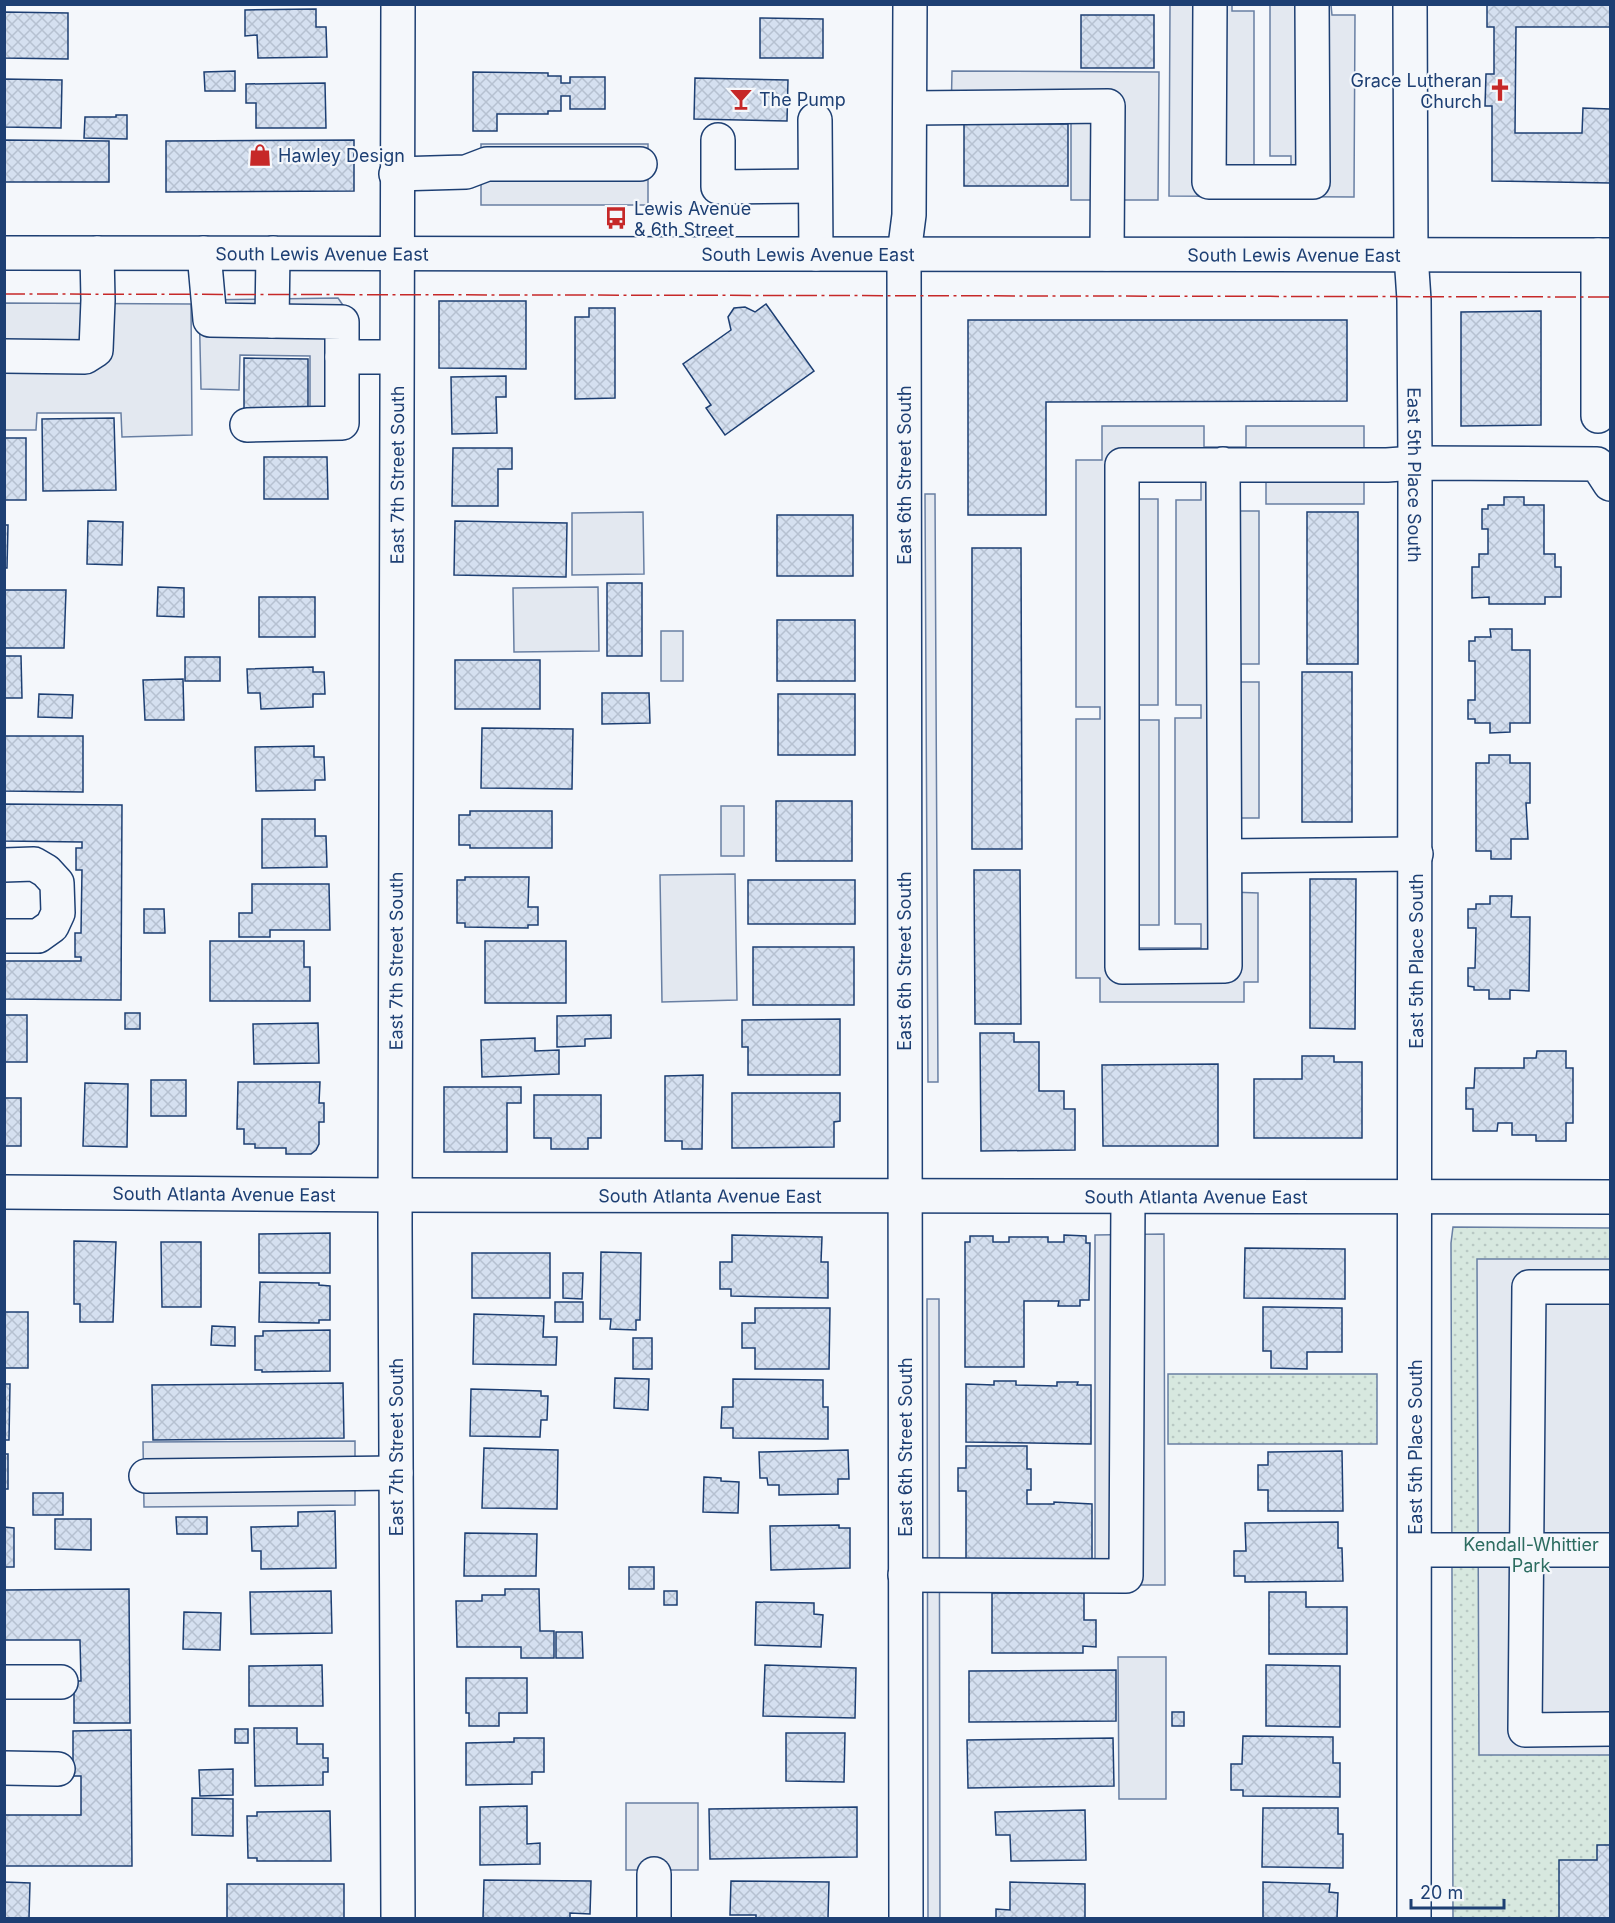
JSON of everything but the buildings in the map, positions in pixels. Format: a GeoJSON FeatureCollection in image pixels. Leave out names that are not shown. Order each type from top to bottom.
{"type":"FeatureCollection","features":[{"type":"Feature","properties":{"kind":"street","name":"East 7th Street South"},"geometry":{"type":"LineString","coordinates":[[398,4],[395,1195],[398,1918]]}},
{"type":"Feature","properties":{"kind":"street","name":"East 6th Street South"},"geometry":{"type":"LineString","coordinates":[[906,1918],[903,254],[909,215],[910,4]]}},
{"type":"Feature","properties":{"kind":"street"},"geometry":{"type":"LineString","coordinates":[[1210,4],[1209,182],[1313,182],[1312,4]]}},
{"type":"Feature","properties":{"kind":"street","name":"East 5th Place South"},"geometry":{"type":"LineString","coordinates":[[1410,4],[1411,255],[1414,300],[1416,854],[1414,1907]]}},
{"type":"Feature","properties":{"kind":"street"},"geometry":{"type":"LineString","coordinates":[[910,108],[1108,106],[1107,254]]}},
{"type":"Feature","properties":{"kind":"street"},"geometry":{"type":"LineString","coordinates":[[815,120],[816,254]]}},
{"type":"Feature","properties":{"kind":"street"},"geometry":{"type":"LineString","coordinates":[[718,140],[718,186],[815,186]]}},
{"type":"Feature","properties":{"kind":"street"},"geometry":{"type":"LineString","coordinates":[[396,174],[466,172],[487,164],[640,164]]}},
{"type":"Feature","properties":{"kind":"street","name":"South Lewis Avenue East"},"geometry":{"type":"LineString","coordinates":[[4,253],[1604,255]]}},
{"type":"Feature","properties":{"kind":"street"},"geometry":{"type":"LineString","coordinates":[[4,356],[85,357],[96,350],[97,253]]}},
{"type":"Feature","properties":{"kind":"street"},"geometry":{"type":"LineString","coordinates":[[204,253],[210,320],[342,322],[342,423],[247,425]]}},
{"type":"Feature","properties":{"kind":"street"},"geometry":{"type":"LineString","coordinates":[[272,321],[273,253]]}},
{"type":"Feature","properties":{"kind":"street"},"geometry":{"type":"LineString","coordinates":[[1598,416],[1604,255]]}},
{"type":"Feature","properties":{"kind":"street"},"geometry":{"type":"LineString","coordinates":[[342,357],[396,357]]}},
{"type":"Feature","properties":{"kind":"street"},"geometry":{"type":"LineString","coordinates":[[1223,464],[1225,966],[1122,967],[1122,465],[1223,464],[1387,465],[1415,463],[1597,464],[1611,484]]}},
{"type":"Feature","properties":{"kind":"street"},"geometry":{"type":"LineString","coordinates":[[1225,856],[1416,854]]}},
{"type":"Feature","properties":{"kind":"street"},"geometry":{"type":"LineString","coordinates":[[4,865],[34,864],[46,871],[57,883],[58,913],[52,926],[38,936],[4,936]]}},
{"type":"Feature","properties":{"kind":"street","name":"South Atlanta Avenue East"},"geometry":{"type":"LineString","coordinates":[[4,1192],[904,1197],[1611,1197]]}},
{"type":"Feature","properties":{"kind":"street"},"geometry":{"type":"LineString","coordinates":[[905,1575],[1126,1576],[1128,1197]]}},
{"type":"Feature","properties":{"kind":"street"},"geometry":{"type":"LineString","coordinates":[[1611,1287],[1529,1287],[1525,1730],[1611,1729]]}},
{"type":"Feature","properties":{"kind":"street"},"geometry":{"type":"LineString","coordinates":[[146,1476],[396,1473]]}},
{"type":"Feature","properties":{"kind":"street"},"geometry":{"type":"LineString","coordinates":[[1415,1550],[1611,1550]]}},
{"type":"Feature","properties":{"kind":"street"},"geometry":{"type":"LineString","coordinates":[[4,1682],[61,1682]]}},
{"type":"Feature","properties":{"kind":"street"},"geometry":{"type":"LineString","coordinates":[[4,1768],[58,1769]]}},
{"type":"Feature","properties":{"kind":"street"},"geometry":{"type":"LineString","coordinates":[[654,1875],[654,1918]]}},
{"type":"Feature","properties":{"kind":"street"},"geometry":{"type":"LineString","coordinates":[[1414,1907],[1439,1918]]}},
{"type":"Feature","properties":{"kind":"green space","name":"Kendall-Whittier Park"},"geometry":{"type":"Polygon","coordinates":[[[1453,1227],[1610,1228],[1610,1918],[1453,1918],[1451,1243],[1453,1227]]]}},
{"type":"Feature","properties":{"kind":"green space"},"geometry":{"type":"Polygon","coordinates":[[[1168,1374],[1377,1374],[1377,1444],[1168,1444],[1168,1374]]]}},
{"type":"Feature","properties":{"kind":"shaded area"},"geometry":{"type":"Polygon","coordinates":[[[1170,5],[1232,5],[1232,11],[1254,11],[1254,166],[1291,166],[1291,156],[1270,156],[1270,5],[1331,5],[1332,15],[1355,15],[1354,197],[1169,196],[1170,5]]]}},
{"type":"Feature","properties":{"kind":"shaded area"},"geometry":{"type":"Polygon","coordinates":[[[952,71],[1159,72],[1158,200],[1071,200],[1071,120],[951,120],[952,71]]]}},
{"type":"Feature","properties":{"kind":"shaded area"},"geometry":{"type":"Polygon","coordinates":[[[481,144],[648,144],[648,205],[481,205],[481,144]]]}},
{"type":"Feature","properties":{"kind":"shaded area"},"geometry":{"type":"Polygon","coordinates":[[[338,298],[349,314],[351,433],[310,432],[310,356],[240,355],[239,390],[201,389],[199,300],[338,298]]]}},
{"type":"Feature","properties":{"kind":"shaded area"},"geometry":{"type":"Polygon","coordinates":[[[4,303],[191,304],[192,435],[122,437],[121,413],[37,413],[36,430],[5,430],[4,303]]]}},
{"type":"Feature","properties":{"kind":"shaded area"},"geometry":{"type":"Polygon","coordinates":[[[1102,426],[1204,426],[1204,447],[1246,447],[1246,426],[1364,426],[1364,504],[1266,504],[1266,478],[1232,478],[1231,511],[1259,511],[1259,664],[1232,664],[1231,682],[1259,682],[1259,818],[1232,818],[1231,892],[1258,893],[1258,982],[1244,982],[1244,1002],[1100,1002],[1100,978],[1076,978],[1076,719],[1100,719],[1100,707],[1076,707],[1076,460],[1102,460],[1102,426]],[[1133,478],[1133,499],[1158,499],[1158,705],[1133,705],[1133,720],[1159,720],[1159,925],[1133,925],[1133,948],[1201,948],[1201,924],[1175,924],[1175,718],[1201,718],[1201,705],[1176,705],[1176,500],[1201,500],[1201,478],[1133,478]]]}},
{"type":"Feature","properties":{"kind":"shaded area"},"geometry":{"type":"Polygon","coordinates":[[[925,494],[935,494],[938,1082],[928,1082],[925,494]]]}},
{"type":"Feature","properties":{"kind":"shaded area"},"geometry":{"type":"Polygon","coordinates":[[[643,512],[644,574],[572,575],[572,513],[643,512]]]}},
{"type":"Feature","properties":{"kind":"shaded area"},"geometry":{"type":"Polygon","coordinates":[[[598,587],[599,651],[514,652],[513,588],[598,587]]]}},
{"type":"Feature","properties":{"kind":"shaded area"},"geometry":{"type":"Polygon","coordinates":[[[661,631],[683,631],[683,681],[661,681],[661,631]]]}},
{"type":"Feature","properties":{"kind":"shaded area"},"geometry":{"type":"Polygon","coordinates":[[[721,806],[744,806],[744,856],[721,856],[721,806]]]}},
{"type":"Feature","properties":{"kind":"shaded area"},"geometry":{"type":"Polygon","coordinates":[[[735,874],[737,1000],[662,1002],[660,875],[735,874]]]}},
{"type":"Feature","properties":{"kind":"shaded area"},"geometry":{"type":"Polygon","coordinates":[[[1164,1234],[1165,1585],[1095,1585],[1095,1235],[1164,1234]]]}},
{"type":"Feature","properties":{"kind":"shaded area","name":"Kendall-Whittier Park"},"geometry":{"type":"Polygon","coordinates":[[[1477,1259],[1610,1259],[1610,1755],[1479,1755],[1477,1259]]]}},
{"type":"Feature","properties":{"kind":"shaded area"},"geometry":{"type":"Polygon","coordinates":[[[927,1299],[939,1299],[940,1918],[928,1918],[927,1299]]]}},
{"type":"Feature","properties":{"kind":"shaded area"},"geometry":{"type":"Polygon","coordinates":[[[355,1441],[355,1505],[144,1507],[143,1442],[355,1441]]]}},
{"type":"Feature","properties":{"kind":"shaded area"},"geometry":{"type":"Polygon","coordinates":[[[1118,1657],[1166,1657],[1166,1799],[1119,1799],[1118,1657]]]}},
{"type":"Feature","properties":{"kind":"shaded area"},"geometry":{"type":"Polygon","coordinates":[[[626,1803],[698,1803],[698,1870],[626,1870],[626,1803]]]}},
{"type":"Feature","properties":{"kind":"power"},"geometry":{"type":"LineString","coordinates":[[4,294],[1610,297]]}},
{"type":"Feature","properties":{"kind":"place","name":"Grace Lutheran Church"},"geometry":{"type":"Point","coordinates":[1500,90]}},
{"type":"Feature","properties":{"kind":"place","name":"The Pump"},"geometry":{"type":"Point","coordinates":[741,99]}},
{"type":"Feature","properties":{"kind":"place","name":"Hawley Design"},"geometry":{"type":"Point","coordinates":[260,155]}},
{"type":"Feature","properties":{"kind":"place","name":"Lewis Avenue & 6th Street"},"geometry":{"type":"Point","coordinates":[616,218]}}]}
